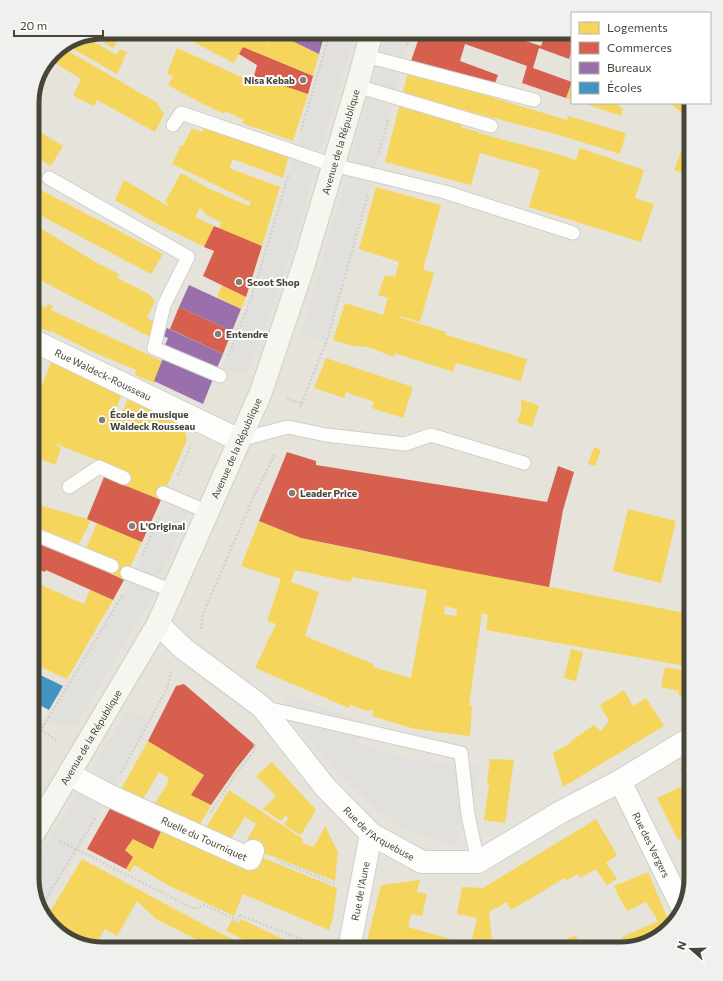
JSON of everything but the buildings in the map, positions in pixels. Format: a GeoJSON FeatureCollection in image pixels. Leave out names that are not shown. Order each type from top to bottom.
{"type":"FeatureCollection","features":[{"type":"Feature","properties":{"kind":"main road","name":"Avenue de la République"},"geometry":{"type":"LineString","coordinates":[[39,822],[158,624],[261,392],[304,264],[370,39]]}},
{"type":"Feature","properties":{"kind":"street","name":"Rue Waldeck-Rousseau"},"geometry":{"type":"LineString","coordinates":[[39,343],[239,440]]}},
{"type":"Feature","properties":{"kind":"street","name":"Rue de l'Arquebuse"},"geometry":{"type":"LineString","coordinates":[[158,624],[184,649],[262,707],[325,787],[371,834],[422,862],[478,862]]}},
{"type":"Feature","properties":{"kind":"street"},"geometry":{"type":"LineString","coordinates":[[478,862],[558,813],[620,781],[684,742]]}},
{"type":"Feature","properties":{"kind":"street","name":"Ruelle du Tourniquet"},"geometry":{"type":"LineString","coordinates":[[69,774],[108,795],[250,859],[253,851]]}},
{"type":"Feature","properties":{"kind":"street","name":"Rue des Vergers"},"geometry":{"type":"LineString","coordinates":[[620,781],[679,902]]}},
{"type":"Feature","properties":{"kind":"street","name":"Rue de l'Aune"},"geometry":{"type":"LineString","coordinates":[[350,942],[371,834]]}},
{"type":"Feature","properties":{"kind":"lane"},"geometry":{"type":"LineString","coordinates":[[366,56],[534,100]]}},
{"type":"Feature","properties":{"kind":"lane"},"geometry":{"type":"LineString","coordinates":[[357,86],[491,126]]}},
{"type":"Feature","properties":{"kind":"lane"},"geometry":{"type":"LineString","coordinates":[[173,125],[181,113],[334,164],[445,192],[573,233]]}},
{"type":"Feature","properties":{"kind":"lane"},"geometry":{"type":"LineString","coordinates":[[49,178],[188,257],[164,305],[154,348],[220,376]]}},
{"type":"Feature","properties":{"kind":"lane"},"geometry":{"type":"LineString","coordinates":[[239,440],[288,426],[326,435],[405,444],[431,435],[524,463]]}},
{"type":"Feature","properties":{"kind":"lane"},"geometry":{"type":"LineString","coordinates":[[69,487],[99,467],[124,478]]}},
{"type":"Feature","properties":{"kind":"lane"},"geometry":{"type":"LineString","coordinates":[[164,493],[208,512]]}},
{"type":"Feature","properties":{"kind":"lane"},"geometry":{"type":"LineString","coordinates":[[39,536],[112,566]]}},
{"type":"Feature","properties":{"kind":"lane"},"geometry":{"type":"LineString","coordinates":[[127,573],[173,591]]}},
{"type":"Feature","properties":{"kind":"lane"},"geometry":{"type":"LineString","coordinates":[[262,707],[460,753],[468,815],[478,862]]}},
{"type":"Feature","properties":{"kind":"path"},"geometry":{"type":"LineString","coordinates":[[198,835],[235,775],[254,751],[262,707]]}},
{"type":"Feature","properties":{"kind":"path"},"geometry":{"type":"LineString","coordinates":[[39,722],[45,725]]}},
{"type":"Feature","properties":{"kind":"path"},"geometry":{"type":"LineString","coordinates":[[39,832],[194,909],[205,905],[237,920],[239,915],[310,942]]}},
{"type":"Feature","properties":{"kind":"path","name":"Ruelle du Tourniquet"},"geometry":{"type":"LineString","coordinates":[[253,851],[360,894]]}},
{"type":"Feature","properties":{"kind":"shaded area"},"geometry":{"type":"Polygon","coordinates":[[[104,39],[571,39],[571,104],[684,104],[684,878],[682,894],[679,902],[671,917],[659,929],[636,940],[620,942],[99,942],[83,939],[71,933],[64,929],[52,917],[41,894],[39,878],[39,99],[41,87],[50,68],[58,58],[79,44],[91,40],[104,39]]]}},
{"type":"Feature","properties":{"kind":"shaded area"},"geometry":{"type":"Polygon","coordinates":[[[328,39],[353,39],[283,279],[247,374],[223,369],[250,302],[328,39]]]}},
{"type":"Feature","properties":{"kind":"shaded area"},"geometry":{"type":"Polygon","coordinates":[[[385,39],[409,39],[327,340],[301,335],[385,39]]]}},
{"type":"Feature","properties":{"kind":"shaded area"},"geometry":{"type":"Polygon","coordinates":[[[163,510],[190,510],[146,608],[76,726],[47,722],[127,587],[163,510]]]}},
{"type":"Feature","properties":{"kind":"shaded area"},"geometry":{"type":"Polygon","coordinates":[[[39,674],[63,686],[39,726],[39,674]]]}},
{"type":"Feature","properties":{"kind":"shaded area"},"geometry":{"type":"Polygon","coordinates":[[[288,694],[364,722],[359,744],[407,759],[482,766],[455,847],[408,831],[380,812],[338,772],[295,726],[282,707],[288,694]]]}},
{"type":"Feature","properties":{"kind":"shaded area"},"geometry":{"type":"Polygon","coordinates":[[[126,713],[152,716],[77,850],[44,902],[41,894],[39,878],[39,857],[126,713]]]}},
{"type":"Feature","properties":{"kind":"place","name":"Nisa Kebab"},"geometry":{"type":"Point","coordinates":[303,80]}},
{"type":"Feature","properties":{"kind":"place","name":"Scoot Shop"},"geometry":{"type":"Point","coordinates":[239,282]}},
{"type":"Feature","properties":{"kind":"place","name":"Entendre"},"geometry":{"type":"Point","coordinates":[218,334]}},
{"type":"Feature","properties":{"kind":"place","name":"École de musique Waldeck Rousseau"},"geometry":{"type":"Point","coordinates":[102,420]}},
{"type":"Feature","properties":{"kind":"place","name":"Leader Price"},"geometry":{"type":"Point","coordinates":[292,493]}},
{"type":"Feature","properties":{"kind":"place","name":"L'Original"},"geometry":{"type":"Point","coordinates":[132,526]}}]}
